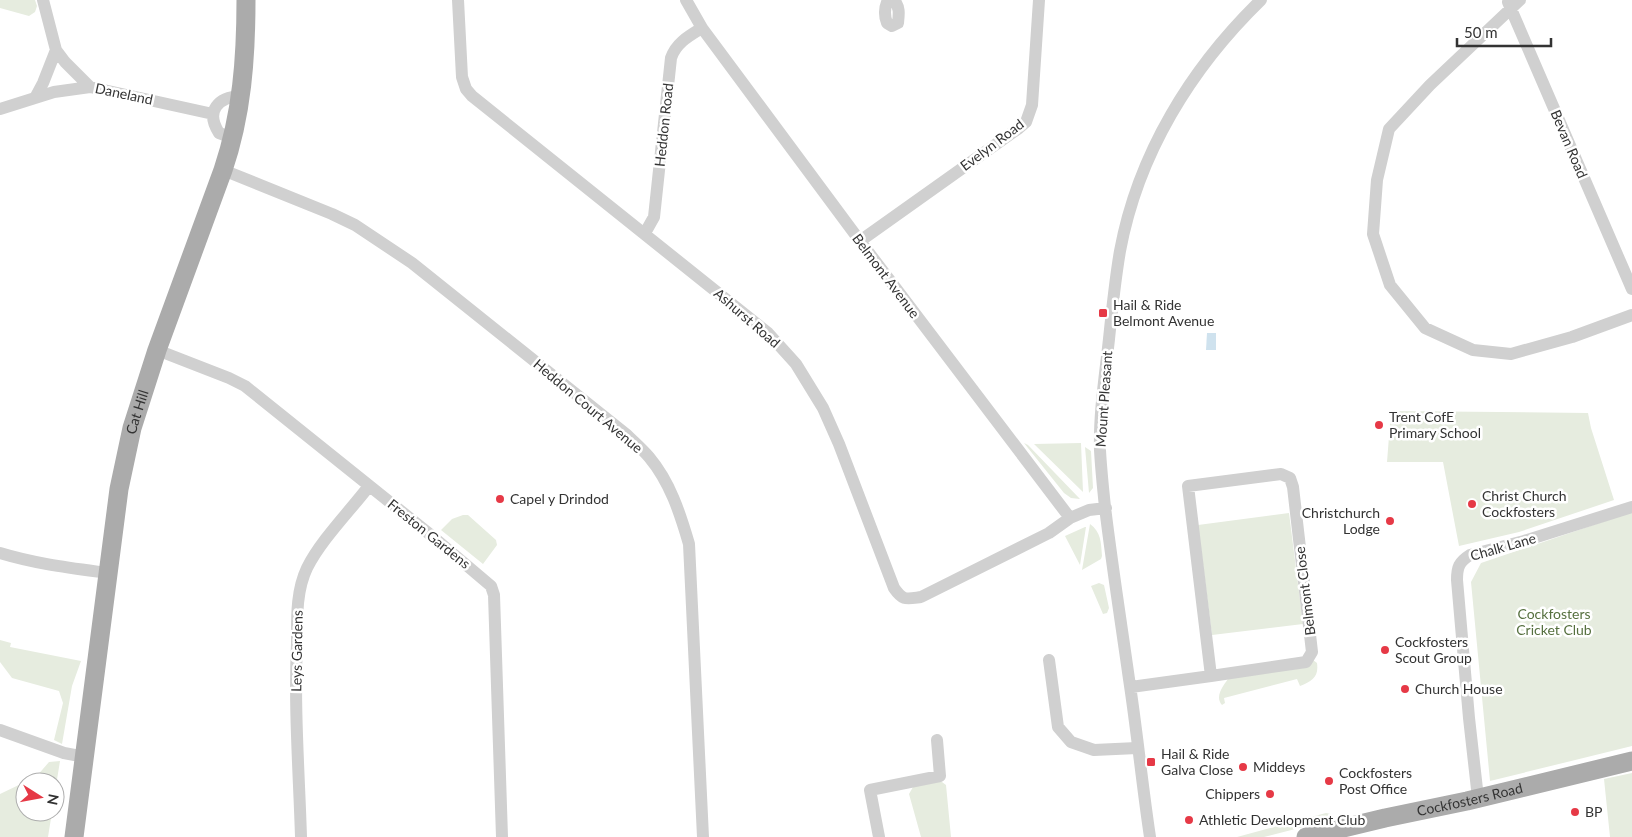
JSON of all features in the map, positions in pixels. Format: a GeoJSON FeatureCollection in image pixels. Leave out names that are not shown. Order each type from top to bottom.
{"type":"FeatureCollection","features":[{"type":"Feature","properties":{"kind":"main road","name":"Cat Hill"},"geometry":{"type":"LineString","coordinates":[[74,837],[119,489],[130,437],[156,350],[223,170],[233,138],[241,96],[246,50],[246,0]]}},
{"type":"Feature","properties":{"kind":"main road","name":"Cockfosters Road"},"geometry":{"type":"LineString","coordinates":[[1306,837],[1632,761]]}},
{"type":"Feature","properties":{"kind":"street"},"geometry":{"type":"LineString","coordinates":[[43,0],[56,50],[90,87]]}},
{"type":"Feature","properties":{"kind":"street","name":"Ashurst Road"},"geometry":{"type":"LineString","coordinates":[[458,0],[462,77],[466,89],[472,96],[768,333],[796,364],[823,408],[839,444],[894,588],[899,596],[906,599],[921,596],[1049,533],[1070,518]]}},
{"type":"Feature","properties":{"kind":"street","name":"Belmont Avenue"},"geometry":{"type":"LineString","coordinates":[[686,0],[702,28],[860,242],[1070,518]]}},
{"type":"Feature","properties":{"kind":"street"},"geometry":{"type":"LineString","coordinates":[[888,0],[884,7],[885,17],[887,24],[892,26],[898,23],[899,15],[898,5],[894,0]]}},
{"type":"Feature","properties":{"kind":"street","name":"Evelyn Road"},"geometry":{"type":"LineString","coordinates":[[860,242],[1026,122],[1032,105],[1039,0]]}},
{"type":"Feature","properties":{"kind":"street","name":"Mount Pleasant"},"geometry":{"type":"LineString","coordinates":[[1150,837],[1106,508],[1100,448],[1101,422],[1120,250],[1140,180],[1171,113],[1204,63],[1256,1]]}},
{"type":"Feature","properties":{"kind":"street"},"geometry":{"type":"LineString","coordinates":[[1512,3],[1388,129],[1377,180],[1373,234],[1390,285],[1425,328],[1473,350],[1511,354],[1572,337],[1632,315]]}},
{"type":"Feature","properties":{"kind":"street","name":"Bevan Road"},"geometry":{"type":"LineString","coordinates":[[1512,3],[1632,288]]}},
{"type":"Feature","properties":{"kind":"street","name":"Heddon Road"},"geometry":{"type":"LineString","coordinates":[[645,233],[654,217],[671,58],[678,44],[702,28]]}},
{"type":"Feature","properties":{"kind":"street"},"geometry":{"type":"LineString","coordinates":[[35,98],[56,50]]}},
{"type":"Feature","properties":{"kind":"street","name":"Daneland"},"geometry":{"type":"LineString","coordinates":[[1,110],[54,92],[90,87],[213,114]]}},
{"type":"Feature","properties":{"kind":"street"},"geometry":{"type":"LineString","coordinates":[[233,138],[219,133],[213,114],[218,104],[224,99],[241,96]]}},
{"type":"Feature","properties":{"kind":"street","name":"Heddon Court Avenue"},"geometry":{"type":"LineString","coordinates":[[223,170],[355,225],[412,263],[627,435],[649,457],[666,482],[680,512],[689,544],[703,837]]}},
{"type":"Feature","properties":{"kind":"street","name":"Freston Gardens"},"geometry":{"type":"LineString","coordinates":[[156,350],[230,378],[245,386],[491,586],[494,595],[502,837]]}},
{"type":"Feature","properties":{"kind":"street","name":"Belmont Close"},"geometry":{"type":"LineString","coordinates":[[1131,687],[1211,676],[1306,662],[1312,652],[1293,487],[1290,478],[1281,474],[1188,486],[1211,676]]}},
{"type":"Feature","properties":{"kind":"street","name":"Leys Gardens"},"geometry":{"type":"LineString","coordinates":[[301,837],[296,696],[298,610],[301,586],[307,569],[317,551],[369,486]]}},
{"type":"Feature","properties":{"kind":"street","name":"Chalk Lane"},"geometry":{"type":"LineString","coordinates":[[1478,798],[1457,587],[1458,566],[1462,559],[1470,554],[1524,541],[1632,507]]}},
{"type":"Feature","properties":{"kind":"street"},"geometry":{"type":"LineString","coordinates":[[1070,518],[1089,510],[1106,508]]}},
{"type":"Feature","properties":{"kind":"street"},"geometry":{"type":"LineString","coordinates":[[0,553],[24,561],[50,566],[108,573]]}},
{"type":"Feature","properties":{"kind":"street"},"geometry":{"type":"LineString","coordinates":[[1049,660],[1058,727],[1071,742],[1094,750],[1138,748]]}},
{"type":"Feature","properties":{"kind":"street"},"geometry":{"type":"LineString","coordinates":[[0,730],[64,753],[85,757]]}},
{"type":"Feature","properties":{"kind":"street"},"geometry":{"type":"LineString","coordinates":[[879,837],[870,790],[940,776],[937,740]]}},
{"type":"Feature","properties":{"kind":"green space"},"geometry":{"type":"Polygon","coordinates":[[[0,0],[35,0],[37,6],[35,12],[29,16],[0,8],[0,0]]]}},
{"type":"Feature","properties":{"kind":"green space"},"geometry":{"type":"Polygon","coordinates":[[[1391,411],[1588,413],[1614,500],[1519,532],[1459,546],[1443,462],[1387,462],[1391,411]]]}},
{"type":"Feature","properties":{"kind":"green space"},"geometry":{"type":"Polygon","coordinates":[[[1024,443],[1080,499],[1071,498],[1064,493],[1024,443]]]}},
{"type":"Feature","properties":{"kind":"green space"},"geometry":{"type":"Polygon","coordinates":[[[1081,443],[1083,492],[1034,444],[1081,443]]]}},
{"type":"Feature","properties":{"kind":"green space"},"geometry":{"type":"Polygon","coordinates":[[[1085,447],[1091,451],[1093,488],[1089,493],[1085,447]]]}},
{"type":"Feature","properties":{"kind":"green space","name":"Cockfosters Cricket Club"},"geometry":{"type":"Polygon","coordinates":[[[1632,512],[1632,746],[1490,781],[1471,582],[1481,563],[1632,512]]]}},
{"type":"Feature","properties":{"kind":"green space"},"geometry":{"type":"Polygon","coordinates":[[[1289,513],[1303,624],[1212,635],[1198,525],[1289,513]]]}},
{"type":"Feature","properties":{"kind":"green space"},"geometry":{"type":"Polygon","coordinates":[[[468,515],[496,540],[497,545],[483,564],[441,530],[452,519],[468,515]]]}},
{"type":"Feature","properties":{"kind":"green space"},"geometry":{"type":"Polygon","coordinates":[[[1090,524],[1096,530],[1101,542],[1102,556],[1101,559],[1082,570],[1090,524]]]}},
{"type":"Feature","properties":{"kind":"green space"},"geometry":{"type":"Polygon","coordinates":[[[1086,527],[1080,565],[1065,536],[1086,527]]]}},
{"type":"Feature","properties":{"kind":"green space"},"geometry":{"type":"Polygon","coordinates":[[[1099,583],[1104,585],[1109,608],[1107,613],[1103,614],[1091,586],[1099,583]]]}},
{"type":"Feature","properties":{"kind":"green space"},"geometry":{"type":"Polygon","coordinates":[[[0,640],[11,643],[10,647],[81,661],[72,686],[62,744],[54,740],[63,703],[59,691],[12,678],[0,662],[0,640]]]}},
{"type":"Feature","properties":{"kind":"green space"},"geometry":{"type":"Polygon","coordinates":[[[1313,660],[1317,663],[1316,675],[1300,686],[1297,679],[1224,698],[1225,703],[1222,705],[1220,702],[1219,694],[1230,676],[1313,660]]]}},
{"type":"Feature","properties":{"kind":"green space"},"geometry":{"type":"Polygon","coordinates":[[[60,761],[58,772],[40,772],[49,762],[60,761]]]}},
{"type":"Feature","properties":{"kind":"green space"},"geometry":{"type":"Polygon","coordinates":[[[1632,773],[1632,837],[1610,837],[1604,779],[1632,773]]]}},
{"type":"Feature","properties":{"kind":"green space"},"geometry":{"type":"Polygon","coordinates":[[[934,781],[942,782],[946,785],[951,837],[921,837],[909,794],[913,787],[934,781]]]}},
{"type":"Feature","properties":{"kind":"green space"},"geometry":{"type":"Polygon","coordinates":[[[15,787],[15,822],[50,822],[48,837],[0,837],[0,794],[15,787]]]}},
{"type":"Feature","properties":{"kind":"green space"},"geometry":{"type":"Polygon","coordinates":[[[1326,813],[1331,814],[1334,819],[1264,837],[1237,837],[1326,813]]]}},
{"type":"Feature","properties":{"kind":"water"},"geometry":{"type":"Polygon","coordinates":[[[1207,333],[1216,333],[1216,350],[1206,350],[1207,333]]]}},
{"type":"Feature","properties":{"kind":"place","name":"Hail & Ride Belmont Avenue"},"geometry":{"type":"Point","coordinates":[1103,313]}},
{"type":"Feature","properties":{"kind":"place","name":"Trent CofE Primary School"},"geometry":{"type":"Point","coordinates":[1379,425]}},
{"type":"Feature","properties":{"kind":"place","name":"Capel y Drindod"},"geometry":{"type":"Point","coordinates":[500,499]}},
{"type":"Feature","properties":{"kind":"place","name":"Christ Church Cockfosters"},"geometry":{"type":"Point","coordinates":[1472,504]}},
{"type":"Feature","properties":{"kind":"place","name":"Christchurch Lodge"},"geometry":{"type":"Point","coordinates":[1390,521]}},
{"type":"Feature","properties":{"kind":"place","name":"Cockfosters Scout Group"},"geometry":{"type":"Point","coordinates":[1385,650]}},
{"type":"Feature","properties":{"kind":"place","name":"Church House"},"geometry":{"type":"Point","coordinates":[1405,689]}},
{"type":"Feature","properties":{"kind":"place","name":"Hail & Ride Galva Close"},"geometry":{"type":"Point","coordinates":[1151,762]}},
{"type":"Feature","properties":{"kind":"place","name":"Middeys"},"geometry":{"type":"Point","coordinates":[1243,767]}},
{"type":"Feature","properties":{"kind":"place","name":"Cockfosters Post Office"},"geometry":{"type":"Point","coordinates":[1329,781]}},
{"type":"Feature","properties":{"kind":"place","name":"Chippers"},"geometry":{"type":"Point","coordinates":[1270,794]}},
{"type":"Feature","properties":{"kind":"place","name":"BP"},"geometry":{"type":"Point","coordinates":[1575,812]}},
{"type":"Feature","properties":{"kind":"place","name":"Athletic Development Club"},"geometry":{"type":"Point","coordinates":[1189,820]}}]}
